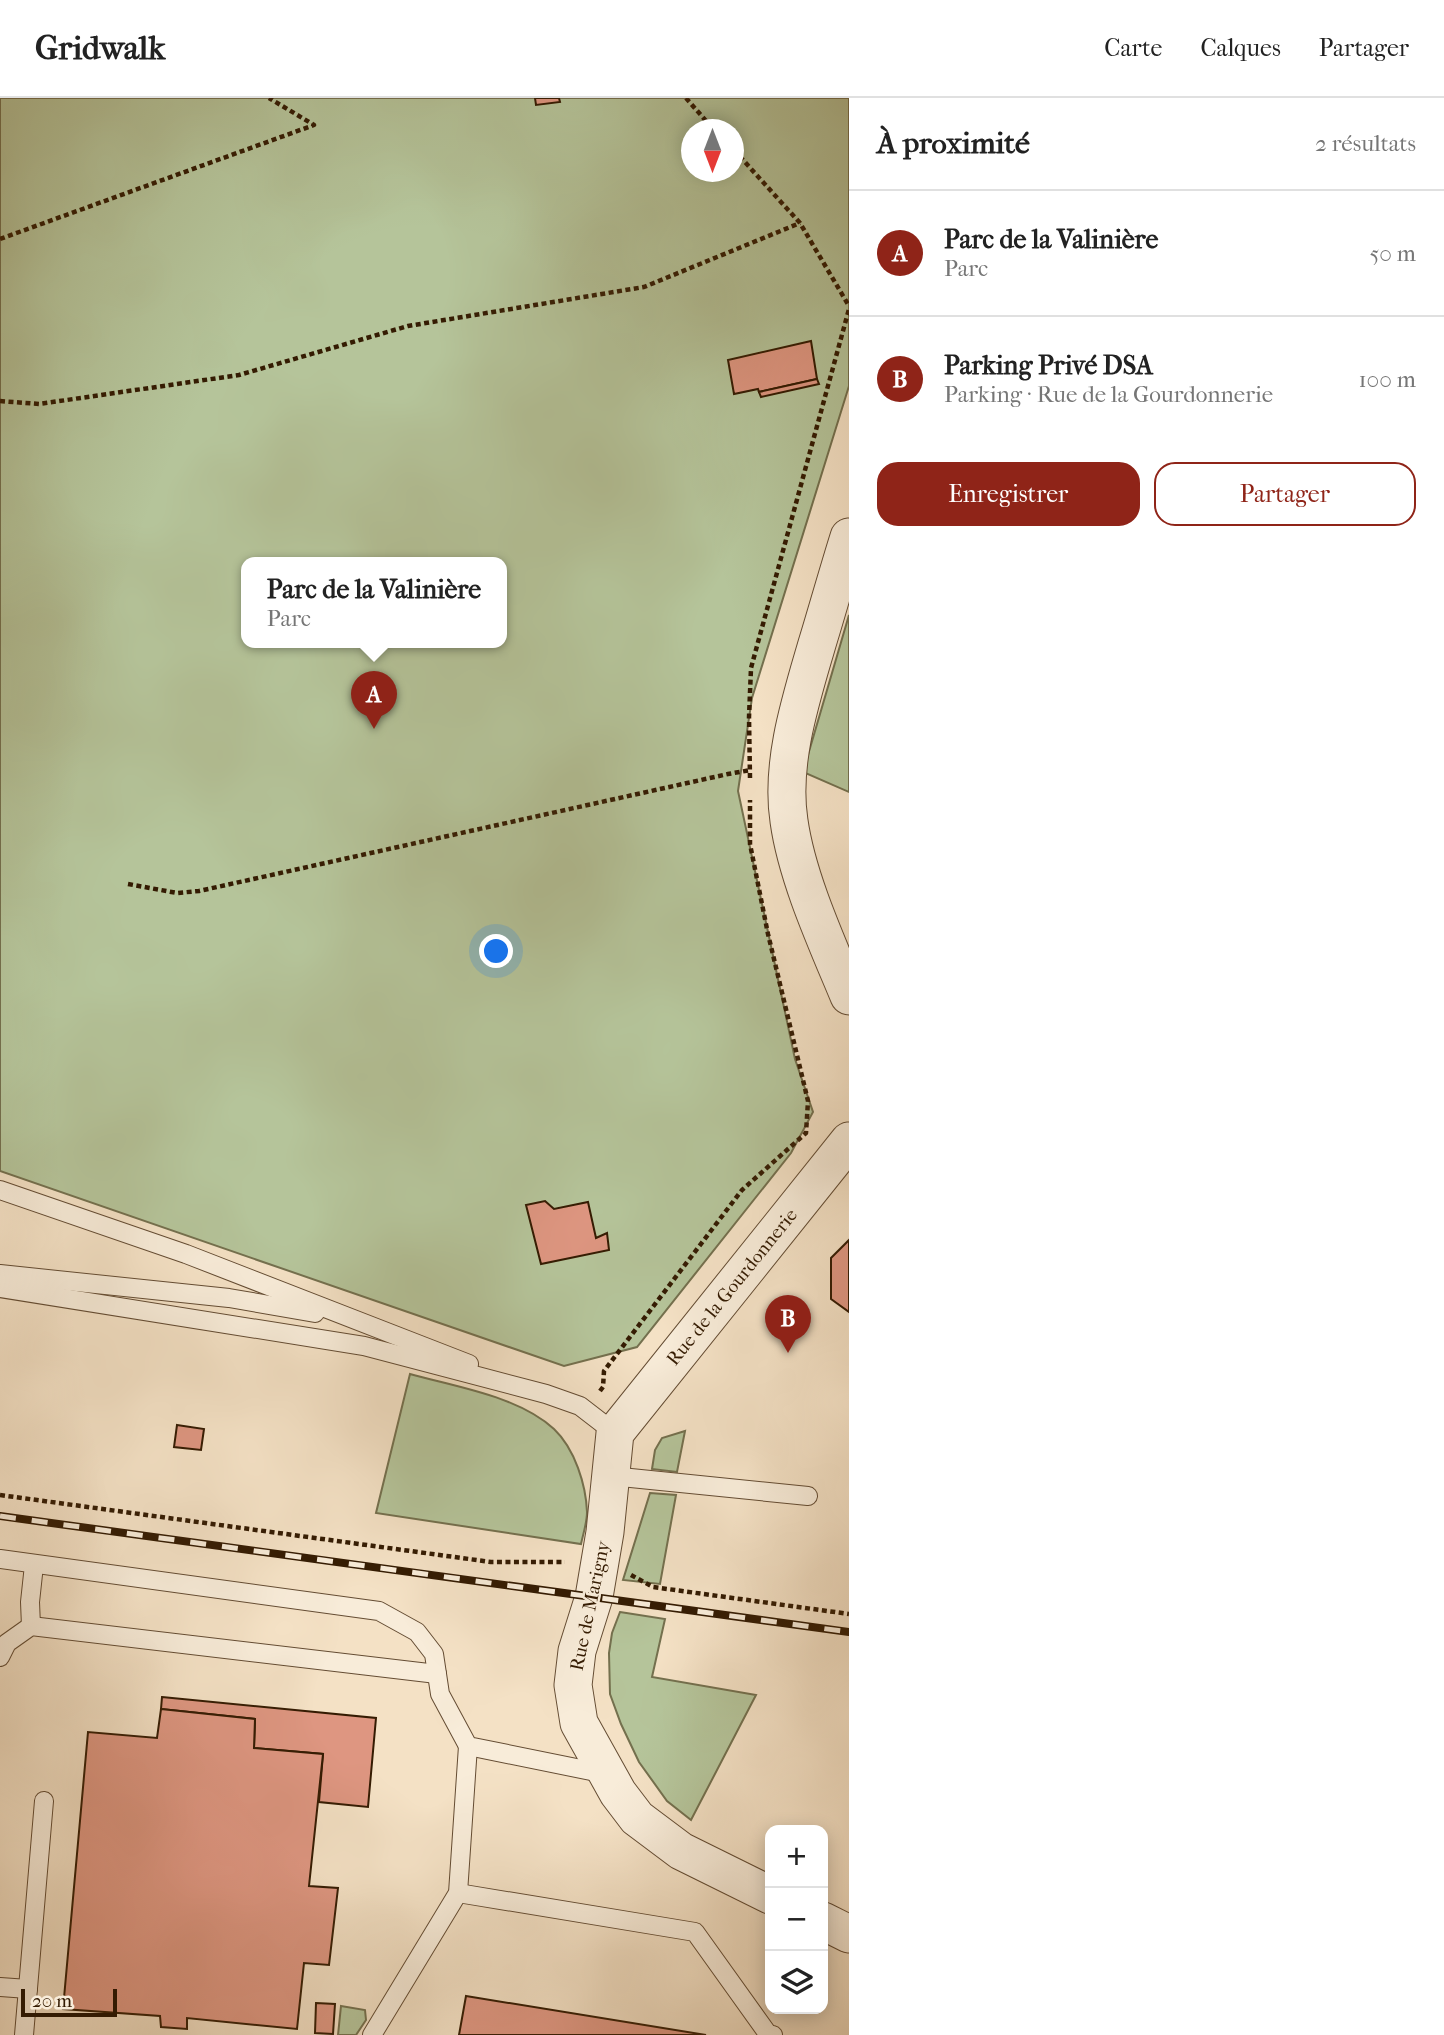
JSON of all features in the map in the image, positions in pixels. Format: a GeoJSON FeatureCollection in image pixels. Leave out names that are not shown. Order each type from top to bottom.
{"type":"FeatureCollection","features":[{"type":"Feature","properties":{"kind":"street"},"geometry":{"type":"LineString","coordinates":[[849,537],[792,738],[787,788],[788,818],[794,850],[822,931],[849,996]]}},
{"type":"Feature","properties":{"kind":"street","name":"Rue de la Gourdonnerie"},"geometry":{"type":"LineString","coordinates":[[615,1433],[849,1141]]}},
{"type":"Feature","properties":{"kind":"street","name":"Rue de Marigny"},"geometry":{"type":"LineString","coordinates":[[615,1433],[600,1566],[594,1597],[577,1651],[573,1685],[579,1723],[606,1774],[638,1818],[681,1851],[765,1893]]}},
{"type":"Feature","properties":{"kind":"street"},"geometry":{"type":"LineString","coordinates":[[828,1924],[849,1934]]}},
{"type":"Feature","properties":{"kind":"lane"},"geometry":{"type":"LineString","coordinates":[[0,1190],[186,1254],[580,1406],[615,1433]]}},
{"type":"Feature","properties":{"kind":"lane"},"geometry":{"type":"LineString","coordinates":[[0,1274],[229,1298],[353,1319]]}},
{"type":"Feature","properties":{"kind":"lane"},"geometry":{"type":"LineString","coordinates":[[0,1288],[364,1346],[546,1394]]}},
{"type":"Feature","properties":{"kind":"lane"},"geometry":{"type":"LineString","coordinates":[[611,1476],[808,1496]]}},
{"type":"Feature","properties":{"kind":"lane"},"geometry":{"type":"LineString","coordinates":[[0,1559],[379,1611],[417,1632],[435,1654],[440,1694],[468,1746],[458,1893],[372,2035]]}},
{"type":"Feature","properties":{"kind":"lane"},"geometry":{"type":"LineString","coordinates":[[31,1626],[30,1602],[34,1564]]}},
{"type":"Feature","properties":{"kind":"lane"},"geometry":{"type":"LineString","coordinates":[[0,1657],[7,1643],[31,1626],[437,1674]]}},
{"type":"Feature","properties":{"kind":"lane"},"geometry":{"type":"LineString","coordinates":[[468,1746],[606,1774]]}},
{"type":"Feature","properties":{"kind":"lane"},"geometry":{"type":"LineString","coordinates":[[24,2035],[44,1801]]}},
{"type":"Feature","properties":{"kind":"lane"},"geometry":{"type":"LineString","coordinates":[[458,1893],[695,1932],[768,2034],[773,2035]]}},
{"type":"Feature","properties":{"kind":"lane"},"geometry":{"type":"LineString","coordinates":[[0,1987],[28,1989]]}},
{"type":"Feature","properties":{"kind":"path"},"geometry":{"type":"LineString","coordinates":[[0,239],[314,125],[269,98]]}},
{"type":"Feature","properties":{"kind":"path"},"geometry":{"type":"LineString","coordinates":[[686,98],[704,119]]}},
{"type":"Feature","properties":{"kind":"path"},"geometry":{"type":"LineString","coordinates":[[744,162],[800,223],[849,306]]}},
{"type":"Feature","properties":{"kind":"path"},"geometry":{"type":"LineString","coordinates":[[0,401],[38,404],[239,375],[408,326],[644,287],[800,223]]}},
{"type":"Feature","properties":{"kind":"path"},"geometry":{"type":"LineString","coordinates":[[128,884],[177,892],[199,891],[728,774],[790,764]]}},
{"type":"Feature","properties":{"kind":"path"},"geometry":{"type":"LineString","coordinates":[[0,1495],[491,1562],[579,1562],[624,1570],[653,1587],[849,1614]]}},
{"type":"Feature","properties":{"kind":"green space"},"geometry":{"type":"Polygon","coordinates":[[[0,98],[849,98],[849,386],[752,698],[738,791],[795,1059],[813,1112],[791,1153],[637,1347],[564,1366],[0,1171],[0,98]]]}},
{"type":"Feature","properties":{"kind":"green space"},"geometry":{"type":"Polygon","coordinates":[[[849,615],[849,792],[803,772],[849,615]]]}},
{"type":"Feature","properties":{"kind":"green space"},"geometry":{"type":"Polygon","coordinates":[[[410,1374],[505,1401],[523,1408],[554,1429],[573,1457],[584,1490],[587,1516],[581,1544],[376,1513],[410,1374]]]}},
{"type":"Feature","properties":{"kind":"green space"},"geometry":{"type":"Polygon","coordinates":[[[685,1431],[677,1472],[652,1469],[655,1450],[662,1438],[685,1431]]]}},
{"type":"Feature","properties":{"kind":"green space"},"geometry":{"type":"Polygon","coordinates":[[[650,1493],[676,1495],[660,1584],[623,1580],[650,1493]]]}},
{"type":"Feature","properties":{"kind":"green space"},"geometry":{"type":"Polygon","coordinates":[[[620,1612],[665,1619],[652,1677],[756,1695],[691,1820],[667,1801],[639,1762],[610,1694],[609,1653],[612,1633],[620,1612]]]}},
{"type":"Feature","properties":{"kind":"green space"},"geometry":{"type":"Polygon","coordinates":[[[341,2006],[365,2010],[366,2020],[356,2035],[338,2035],[341,2006]]]}},
{"type":"Feature","properties":{"kind":"building"},"geometry":{"type":"Polygon","coordinates":[[[535,98],[559,98],[560,102],[536,105],[535,98]]]}},
{"type":"Feature","properties":{"kind":"building"},"geometry":{"type":"Polygon","coordinates":[[[811,341],[817,379],[759,392],[758,389],[734,394],[728,360],[811,341]]]}},
{"type":"Feature","properties":{"kind":"building"},"geometry":{"type":"Polygon","coordinates":[[[817,379],[819,384],[761,397],[759,392],[817,379]]]}},
{"type":"Feature","properties":{"kind":"building"},"geometry":{"type":"Polygon","coordinates":[[[545,1201],[554,1209],[588,1202],[596,1238],[607,1233],[609,1250],[541,1264],[526,1205],[545,1201]]]}},
{"type":"Feature","properties":{"kind":"building"},"geometry":{"type":"Polygon","coordinates":[[[849,1240],[849,1312],[831,1299],[831,1258],[849,1240]]]}},
{"type":"Feature","properties":{"kind":"building"},"geometry":{"type":"Polygon","coordinates":[[[177,1425],[204,1429],[201,1450],[174,1447],[177,1425]]]}},
{"type":"Feature","properties":{"kind":"building"},"geometry":{"type":"Polygon","coordinates":[[[162,1697],[376,1718],[368,1807],[319,1802],[323,1754],[254,1748],[255,1719],[161,1709],[162,1697]]]}},
{"type":"Feature","properties":{"kind":"building"},"geometry":{"type":"Polygon","coordinates":[[[161,1709],[255,1719],[254,1748],[323,1754],[309,1886],[338,1888],[329,1965],[304,1963],[297,2029],[187,2018],[187,2029],[161,2027],[160,2016],[63,2009],[88,1732],[157,1738],[161,1709]]]}},
{"type":"Feature","properties":{"kind":"building"},"geometry":{"type":"Polygon","coordinates":[[[466,1996],[706,2035],[459,2035],[466,1996]]]}},
{"type":"Feature","properties":{"kind":"building"},"geometry":{"type":"Polygon","coordinates":[[[316,2003],[335,2004],[333,2034],[315,2033],[316,2003]]]}},
{"type":"Feature","properties":{"kind":"railway"},"geometry":{"type":"LineString","coordinates":[[0,1516],[849,1632]]}},
{"type":"Feature","properties":{"kind":"place","name":"Parc de la Valinière"},"geometry":{"type":"Point","coordinates":[374,729]}},
{"type":"Feature","properties":{"kind":"place","name":"Parking Privé DSA"},"geometry":{"type":"Point","coordinates":[788,1353]}}]}
